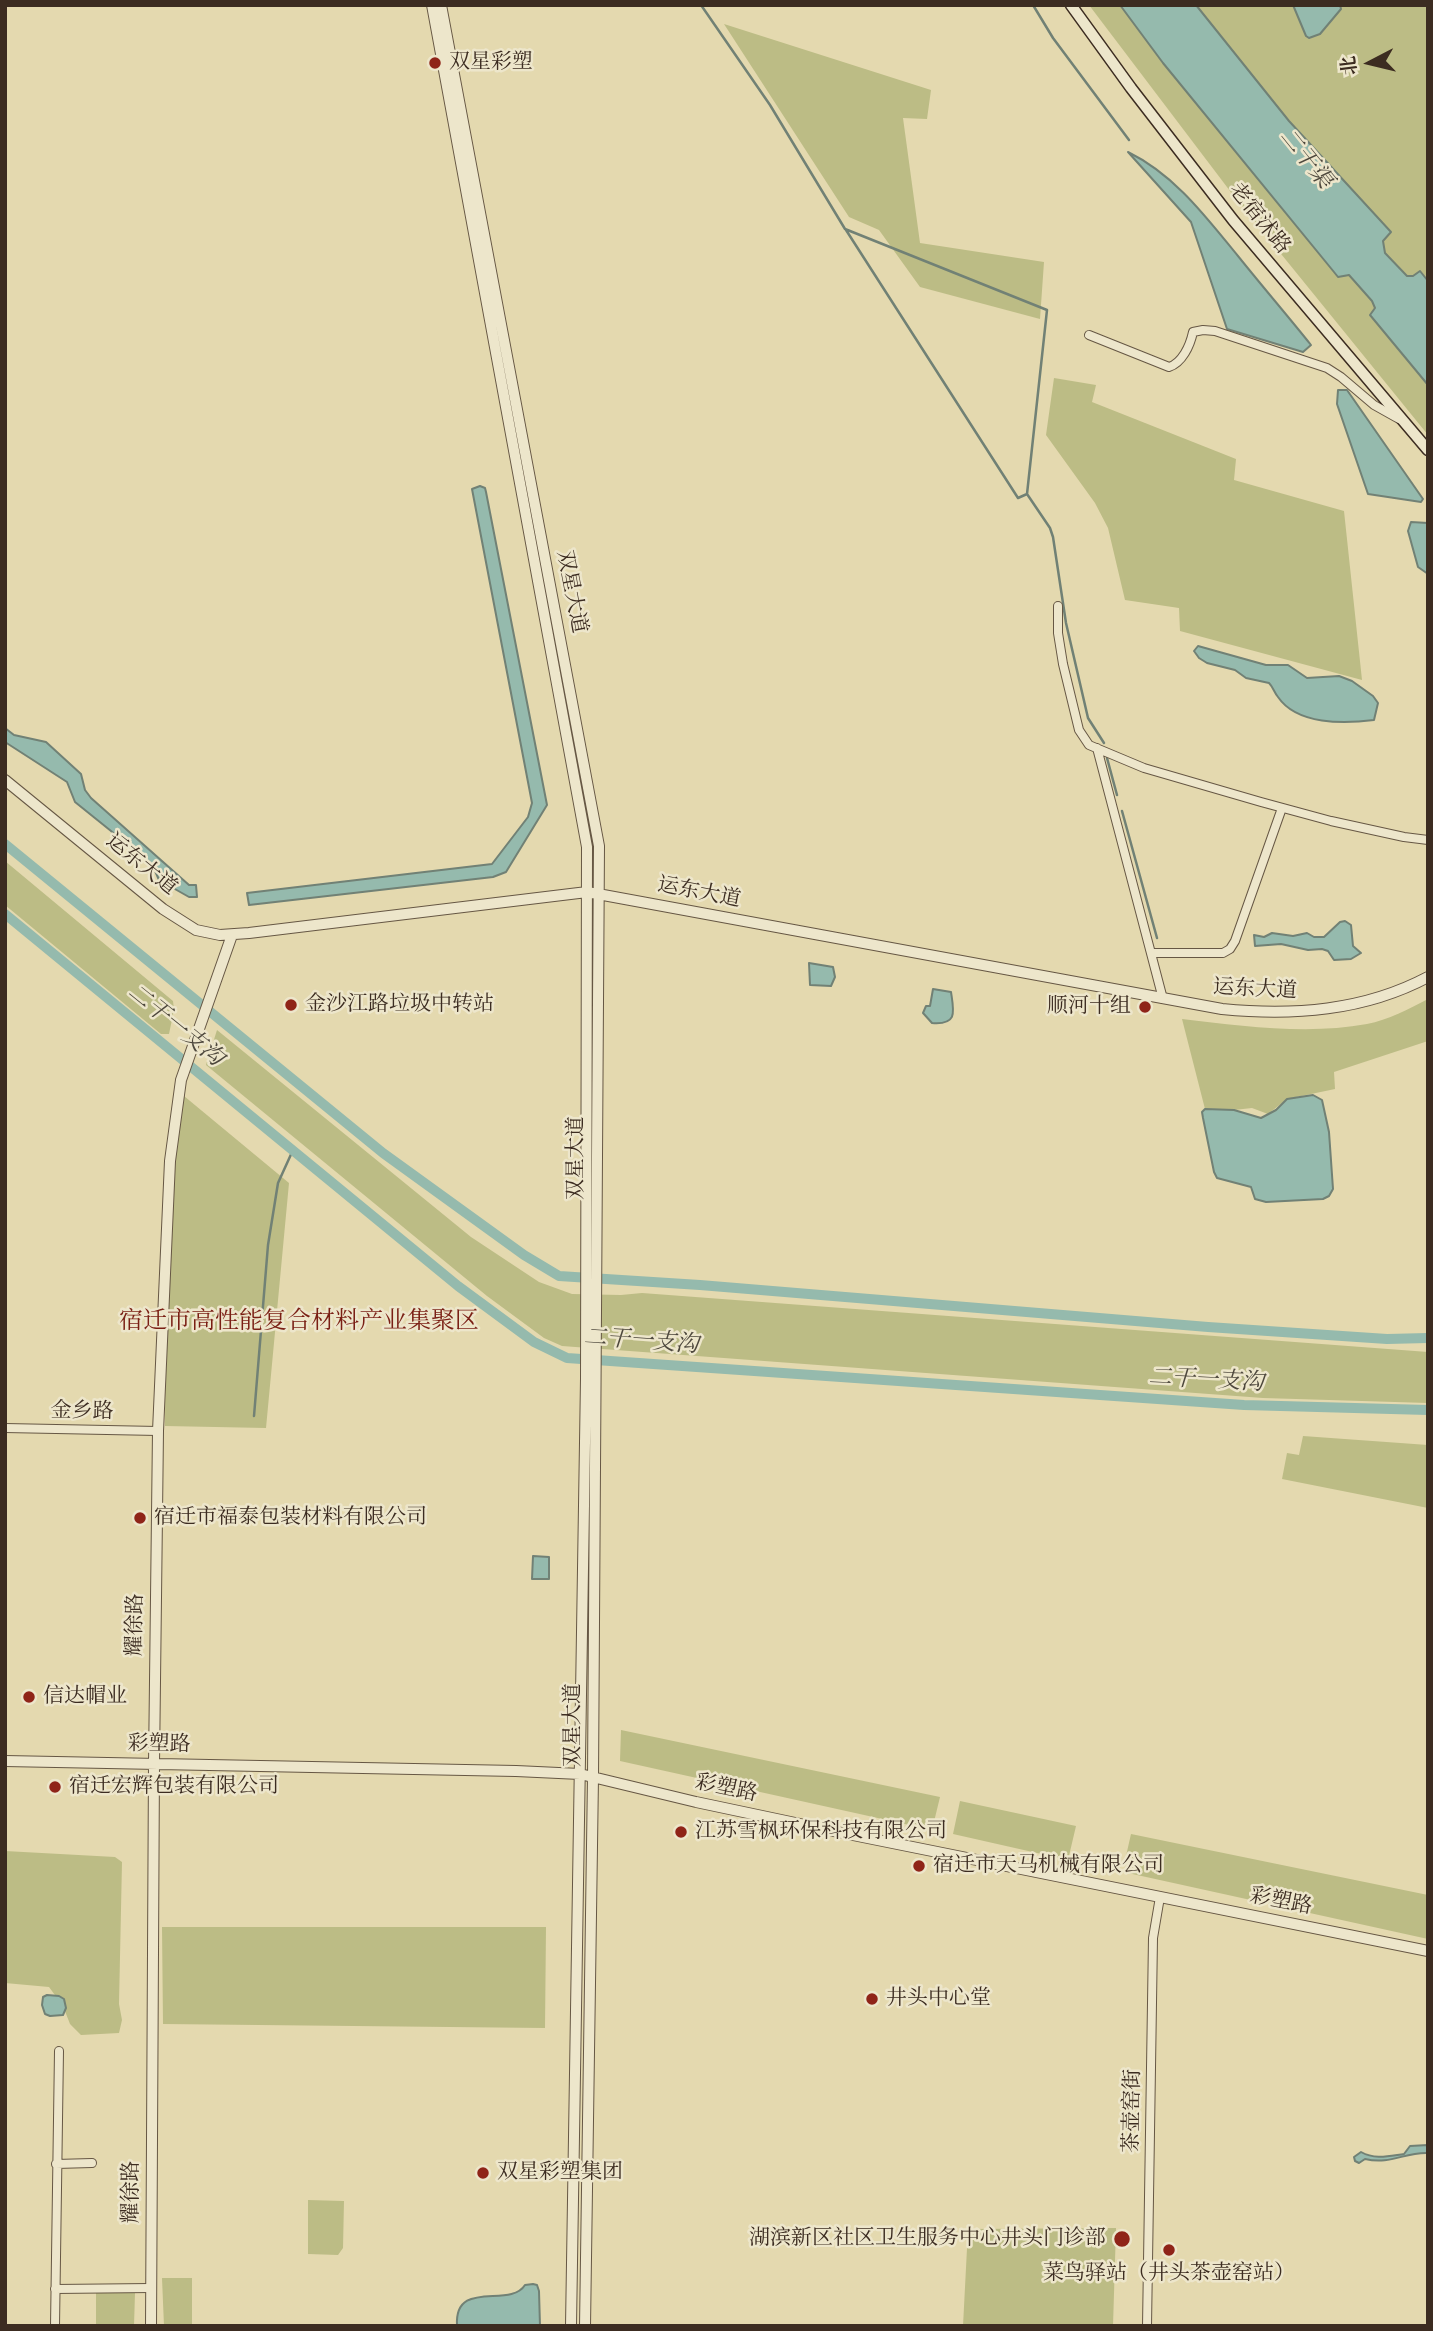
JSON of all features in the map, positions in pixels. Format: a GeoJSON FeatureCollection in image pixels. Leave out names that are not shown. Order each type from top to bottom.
{"type":"FeatureCollection","features":[{"type":"Feature","properties":{"kind":"main road","name":"老宿沭路"},"geometry":{"type":"LineString","coordinates":[[1071,5],[1131,88],[1234,220],[1428,450]]}},
{"type":"Feature","properties":{"kind":"street","name":"双星大道"},"geometry":{"type":"LineString","coordinates":[[432,5],[587,848],[592,1249]]}},
{"type":"Feature","properties":{"kind":"street","name":"双星大道"},"geometry":{"type":"LineString","coordinates":[[441,5],[599,846],[592,1249]]}},
{"type":"Feature","properties":{"kind":"street"},"geometry":{"type":"LineString","coordinates":[[1089,335],[1169,367],[1177,365],[1191,343],[1193,332],[1215,331],[1327,368],[1342,377],[1374,405],[1404,422]]}},
{"type":"Feature","properties":{"kind":"street"},"geometry":{"type":"LineString","coordinates":[[1058,606],[1058,633],[1063,664],[1079,730],[1089,745],[1144,768],[1282,808],[1404,837],[1428,839]]}},
{"type":"Feature","properties":{"kind":"street"},"geometry":{"type":"LineString","coordinates":[[1097,748],[1163,999]]}},
{"type":"Feature","properties":{"kind":"street","name":"运东大道"},"geometry":{"type":"LineString","coordinates":[[5,780],[163,909],[196,930],[232,935],[587,892],[1246,1012],[1301,1012],[1360,1003],[1428,977]]}},
{"type":"Feature","properties":{"kind":"street"},"geometry":{"type":"LineString","coordinates":[[1151,953],[1223,953],[1230,949],[1282,808]]}},
{"type":"Feature","properties":{"kind":"street","name":"耀徐路"},"geometry":{"type":"LineString","coordinates":[[151,2326],[153,1764],[158,1432],[170,1161],[181,1080],[232,935]]}},
{"type":"Feature","properties":{"kind":"street"},"geometry":{"type":"LineString","coordinates":[[591,1379],[592,1249]]}},
{"type":"Feature","properties":{"kind":"street","name":"双星大道"},"geometry":{"type":"LineString","coordinates":[[571,2326],[580,1774],[591,1379]]}},
{"type":"Feature","properties":{"kind":"street","name":"双星大道"},"geometry":{"type":"LineString","coordinates":[[585,2326],[593,1777],[591,1379]]}},
{"type":"Feature","properties":{"kind":"street","name":"金乡路"},"geometry":{"type":"LineString","coordinates":[[5,1428],[158,1432]]}},
{"type":"Feature","properties":{"kind":"street","name":"彩塑路"},"geometry":{"type":"LineString","coordinates":[[5,1761],[502,1770],[580,1774],[825,1830],[1428,1951]]}},
{"type":"Feature","properties":{"kind":"street","name":"茶壶窑街"},"geometry":{"type":"LineString","coordinates":[[1147,2326],[1153,1938],[1160,1897]]}},
{"type":"Feature","properties":{"kind":"street"},"geometry":{"type":"LineString","coordinates":[[55,2326],[55,2164],[59,2051]]}},
{"type":"Feature","properties":{"kind":"street"},"geometry":{"type":"LineString","coordinates":[[55,2164],[92,2163]]}},
{"type":"Feature","properties":{"kind":"street"},"geometry":{"type":"LineString","coordinates":[[55,2289],[151,2288]]}},
{"type":"Feature","properties":{"kind":"green space"},"geometry":{"type":"Polygon","coordinates":[[[1089,5],[1428,5],[1428,435],[1230,191],[1089,5]]]}},
{"type":"Feature","properties":{"kind":"green space"},"geometry":{"type":"Polygon","coordinates":[[[724,24],[931,90],[927,119],[903,118],[920,243],[1044,262],[1040,319],[920,287],[879,230],[849,217],[724,24]]]}},
{"type":"Feature","properties":{"kind":"green space"},"geometry":{"type":"Polygon","coordinates":[[[1054,378],[1096,385],[1092,402],[1236,459],[1234,480],[1344,511],[1362,680],[1180,631],[1179,608],[1125,600],[1108,528],[1095,503],[1046,435],[1054,378]]]}},
{"type":"Feature","properties":{"kind":"green space"},"geometry":{"type":"Polygon","coordinates":[[[5,861],[173,1001],[169,1034],[161,1034],[5,905],[5,861]]]}},
{"type":"Feature","properties":{"kind":"green space"},"geometry":{"type":"Polygon","coordinates":[[[1428,999],[1428,1041],[1334,1072],[1335,1089],[1287,1099],[1268,1114],[1252,1108],[1205,1109],[1182,1019],[1274,1028],[1322,1029],[1383,1020],[1428,999]]]}},
{"type":"Feature","properties":{"kind":"green space"},"geometry":{"type":"Polygon","coordinates":[[[217,1030],[471,1237],[539,1282],[572,1294],[642,1293],[1428,1352],[1428,1403],[1263,1398],[562,1346],[544,1338],[487,1296],[206,1065],[217,1030]]]}},
{"type":"Feature","properties":{"kind":"green space"},"geometry":{"type":"Polygon","coordinates":[[[184,1096],[289,1183],[266,1428],[165,1426],[170,1220],[184,1096]]]}},
{"type":"Feature","properties":{"kind":"green space"},"geometry":{"type":"Polygon","coordinates":[[[1303,1436],[1428,1445],[1428,1508],[1282,1479],[1287,1453],[1299,1455],[1303,1436]]]}},
{"type":"Feature","properties":{"kind":"green space"},"geometry":{"type":"Polygon","coordinates":[[[621,1730],[940,1797],[932,1830],[620,1761],[621,1730]]]}},
{"type":"Feature","properties":{"kind":"green space"},"geometry":{"type":"Polygon","coordinates":[[[960,1801],[1076,1826],[1068,1860],[953,1834],[960,1801]]]}},
{"type":"Feature","properties":{"kind":"green space"},"geometry":{"type":"Polygon","coordinates":[[[1131,1834],[1428,1895],[1428,1939],[1128,1873],[1126,1856],[1131,1834]]]}},
{"type":"Feature","properties":{"kind":"green space"},"geometry":{"type":"Polygon","coordinates":[[[5,1851],[115,1857],[122,1862],[119,2004],[122,2020],[119,2033],[81,2035],[70,2024],[63,2006],[49,1987],[5,1983],[5,1851]]]}},
{"type":"Feature","properties":{"kind":"green space"},"geometry":{"type":"Polygon","coordinates":[[[162,1927],[546,1927],[545,2028],[163,2024],[162,1927]]]}},
{"type":"Feature","properties":{"kind":"green space"},"geometry":{"type":"Polygon","coordinates":[[[308,2200],[344,2201],[343,2248],[338,2255],[308,2254],[308,2200]]]}},
{"type":"Feature","properties":{"kind":"green space"},"geometry":{"type":"Polygon","coordinates":[[[1116,2228],[1113,2326],[963,2326],[968,2229],[1116,2228]]]}},
{"type":"Feature","properties":{"kind":"green space"},"geometry":{"type":"Polygon","coordinates":[[[162,2278],[192,2278],[192,2326],[164,2326],[162,2278]]]}},
{"type":"Feature","properties":{"kind":"green space"},"geometry":{"type":"Polygon","coordinates":[[[96,2293],[135,2293],[134,2326],[96,2326],[96,2293]]]}},
{"type":"Feature","properties":{"kind":"water","name":"二干渠"},"geometry":{"type":"Polygon","coordinates":[[[1120,5],[1196,5],[1289,121],[1391,232],[1383,241],[1385,253],[1407,276],[1413,276],[1420,271],[1428,281],[1428,385],[1370,315],[1375,308],[1372,301],[1349,275],[1338,277],[1163,63],[1120,5]]]}},
{"type":"Feature","properties":{"kind":"water"},"geometry":{"type":"Polygon","coordinates":[[[1293,5],[1340,5],[1341,9],[1320,34],[1309,38],[1293,5]]]}},
{"type":"Feature","properties":{"kind":"water"},"geometry":{"type":"Polygon","coordinates":[[[1128,152],[1161,172],[1189,198],[1311,345],[1303,352],[1227,329],[1191,222],[1128,152]]]}},
{"type":"Feature","properties":{"kind":"water"},"geometry":{"type":"Polygon","coordinates":[[[1338,390],[1347,390],[1423,499],[1421,502],[1368,494],[1337,404],[1338,390]]]}},
{"type":"Feature","properties":{"kind":"water"},"geometry":{"type":"Polygon","coordinates":[[[480,486],[485,488],[486,492],[547,805],[506,872],[493,877],[249,905],[247,893],[492,864],[528,817],[532,803],[472,489],[480,486]]]}},
{"type":"Feature","properties":{"kind":"water"},"geometry":{"type":"Polygon","coordinates":[[[1411,522],[1428,523],[1428,574],[1418,567],[1408,531],[1411,522]]]}},
{"type":"Feature","properties":{"kind":"water"},"geometry":{"type":"Polygon","coordinates":[[[1198,646],[1266,665],[1288,665],[1307,678],[1339,676],[1352,681],[1373,696],[1378,703],[1374,720],[1335,722],[1297,713],[1286,706],[1269,683],[1246,678],[1235,670],[1207,663],[1199,658],[1194,651],[1198,646]]]}},
{"type":"Feature","properties":{"kind":"water"},"geometry":{"type":"Polygon","coordinates":[[[5,728],[14,735],[46,742],[81,774],[85,790],[91,798],[189,885],[196,885],[197,897],[189,897],[159,880],[152,864],[75,802],[67,782],[5,742],[5,728]]]}},
{"type":"Feature","properties":{"kind":"water"},"geometry":{"type":"Polygon","coordinates":[[[1345,921],[1351,925],[1353,946],[1361,953],[1351,959],[1334,960],[1328,951],[1322,949],[1308,950],[1281,944],[1255,946],[1254,935],[1264,937],[1272,933],[1293,936],[1307,933],[1314,937],[1324,937],[1340,922],[1345,921]]]}},
{"type":"Feature","properties":{"kind":"water"},"geometry":{"type":"Polygon","coordinates":[[[809,963],[833,967],[835,977],[831,986],[810,985],[809,963]]]}},
{"type":"Feature","properties":{"kind":"water"},"geometry":{"type":"Polygon","coordinates":[[[933,989],[951,992],[953,1011],[946,1022],[932,1023],[923,1013],[926,1006],[930,1006],[933,989]]]}},
{"type":"Feature","properties":{"kind":"water"},"geometry":{"type":"Polygon","coordinates":[[[1313,1095],[1322,1100],[1329,1132],[1333,1189],[1329,1196],[1323,1199],[1266,1202],[1255,1199],[1251,1187],[1217,1178],[1203,1118],[1202,1112],[1205,1109],[1234,1110],[1261,1118],[1276,1110],[1287,1099],[1313,1095]]]}},
{"type":"Feature","properties":{"kind":"water"},"geometry":{"type":"Polygon","coordinates":[[[533,1556],[549,1557],[549,1579],[532,1579],[533,1556]]]}},
{"type":"Feature","properties":{"kind":"water"},"geometry":{"type":"Polygon","coordinates":[[[47,1995],[64,1999],[66,2008],[63,2015],[45,2014],[42,2005],[43,1997],[47,1995]]]}},
{"type":"Feature","properties":{"kind":"water"},"geometry":{"type":"Polygon","coordinates":[[[1428,2145],[1428,2153],[1390,2159],[1365,2159],[1359,2163],[1354,2157],[1361,2152],[1377,2157],[1404,2154],[1410,2146],[1428,2145]]]}},
{"type":"Feature","properties":{"kind":"water"},"geometry":{"type":"Polygon","coordinates":[[[525,2285],[537,2285],[539,2291],[540,2326],[457,2326],[458,2311],[464,2303],[473,2298],[508,2295],[518,2292],[525,2285]]]}},
{"type":"Feature","properties":{"kind":"waterway"},"geometry":{"type":"LineString","coordinates":[[701,5],[770,105],[845,229],[1047,310],[1027,494],[1053,537],[1066,623],[1088,718],[1104,743]]}},
{"type":"Feature","properties":{"kind":"waterway"},"geometry":{"type":"LineString","coordinates":[[1033,5],[1053,38],[1129,140]]}},
{"type":"Feature","properties":{"kind":"waterway"},"geometry":{"type":"LineString","coordinates":[[846,230],[1018,498],[1027,494]]}},
{"type":"Feature","properties":{"kind":"waterway"},"geometry":{"type":"LineString","coordinates":[[1107,758],[1117,795]]}},
{"type":"Feature","properties":{"kind":"waterway"},"geometry":{"type":"LineString","coordinates":[[1122,811],[1157,938]]}},
{"type":"Feature","properties":{"kind":"waterway"},"geometry":{"type":"LineString","coordinates":[[5,844],[383,1153],[524,1255],[559,1276],[1208,1327],[1387,1339],[1428,1338]]}},
{"type":"Feature","properties":{"kind":"waterway","name":"二干一支沟"},"geometry":{"type":"LineString","coordinates":[[5,914],[458,1286],[534,1342],[567,1358],[1244,1405],[1428,1410]]}},
{"type":"Feature","properties":{"kind":"waterway"},"geometry":{"type":"LineString","coordinates":[[254,1416],[268,1245],[278,1183],[293,1150]]}},
{"type":"Feature","properties":{"kind":"place","name":"双星彩塑"},"geometry":{"type":"Point","coordinates":[435,63]}},
{"type":"Feature","properties":{"kind":"place","name":"金沙江路垃圾中转站"},"geometry":{"type":"Point","coordinates":[291,1005]}},
{"type":"Feature","properties":{"kind":"place","name":"顺河十组"},"geometry":{"type":"Point","coordinates":[1145,1007]}},
{"type":"Feature","properties":{"kind":"place","name":"宿迁市福泰包装材料有限公司"},"geometry":{"type":"Point","coordinates":[140,1518]}},
{"type":"Feature","properties":{"kind":"place","name":"信达帽业"},"geometry":{"type":"Point","coordinates":[29,1697]}},
{"type":"Feature","properties":{"kind":"place","name":"宿迁宏辉包装有限公司"},"geometry":{"type":"Point","coordinates":[55,1787]}},
{"type":"Feature","properties":{"kind":"place","name":"江苏雪枫环保科技有限公司"},"geometry":{"type":"Point","coordinates":[681,1832]}},
{"type":"Feature","properties":{"kind":"place","name":"宿迁市天马机械有限公司"},"geometry":{"type":"Point","coordinates":[919,1866]}},
{"type":"Feature","properties":{"kind":"place","name":"井头中心堂"},"geometry":{"type":"Point","coordinates":[872,1999]}},
{"type":"Feature","properties":{"kind":"place","name":"双星彩塑集团"},"geometry":{"type":"Point","coordinates":[483,2173]}},
{"type":"Feature","properties":{"kind":"place","name":"湖滨新区社区卫生服务中心井头门诊部"},"geometry":{"type":"Point","coordinates":[1122,2239]}},
{"type":"Feature","properties":{"kind":"place","name":"菜鸟驿站（井头茶壶窑站）"},"geometry":{"type":"Point","coordinates":[1169,2250]}},
{"type":"Feature","properties":{"kind":"district","name":"宿迁市高性能复合材料产业集聚区"},"geometry":{"type":"Point","coordinates":[299,1322]}}]}
